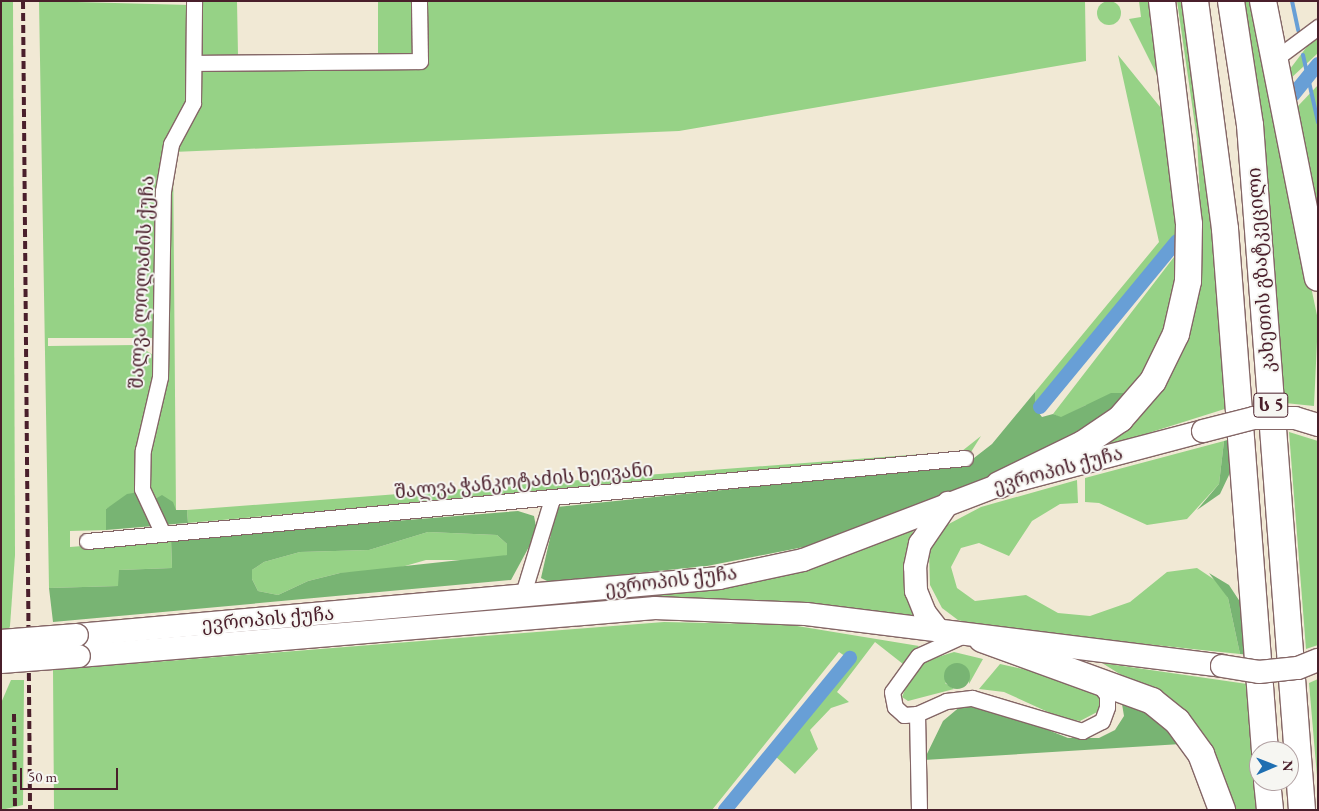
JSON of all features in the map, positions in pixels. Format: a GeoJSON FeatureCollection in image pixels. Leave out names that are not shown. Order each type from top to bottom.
{"type":"FeatureCollection","features":[{"type":"Feature","properties":{"kind":"highway"},"geometry":{"type":"LineString","coordinates":[[999,485],[1083,444],[1120,419],[1153,381],[1176,334],[1188,281],[1189,224],[1162,1]]}},
{"type":"Feature","properties":{"kind":"highway","name":"კახეთის გზატკეცილი"},"geometry":{"type":"LineString","coordinates":[[1195,1],[1226,239],[1264,741]]}},
{"type":"Feature","properties":{"kind":"highway","name":"კახეთის გზატკეცილი"},"geometry":{"type":"LineString","coordinates":[[1231,1],[1250,125],[1302,810]]}},
{"type":"Feature","properties":{"kind":"highway"},"geometry":{"type":"LineString","coordinates":[[1263,1],[1318,278]]}},
{"type":"Feature","properties":{"kind":"highway"},"geometry":{"type":"LineString","coordinates":[[972,638],[1094,678],[1152,701],[1177,721],[1201,754],[1222,810]]}},
{"type":"Feature","properties":{"kind":"highway"},"geometry":{"type":"LineString","coordinates":[[1269,791],[1270,810]]}},
{"type":"Feature","properties":{"kind":"main road","name":"ევროპის ქუჩა"},"geometry":{"type":"LineString","coordinates":[[1,662],[78,646],[522,597],[719,578],[803,560],[949,502],[999,485],[1203,430],[1254,418],[1295,418],[1318,425]]}},
{"type":"Feature","properties":{"kind":"main road"},"geometry":{"type":"LineString","coordinates":[[939,631],[922,606],[915,567],[920,544],[949,502]]}},
{"type":"Feature","properties":{"kind":"main road","name":"ევროპის ქუჩა"},"geometry":{"type":"LineString","coordinates":[[1,641],[78,646],[655,608],[806,614],[939,631],[972,638],[1222,666],[1259,672],[1298,668],[1318,660]]}},
{"type":"Feature","properties":{"kind":"street","name":"შალვა ლოლაძის ქუჩა"},"geometry":{"type":"LineString","coordinates":[[163,534],[142,489],[143,450],[160,377],[163,191],[171,144],[193,103],[194,1]]}},
{"type":"Feature","properties":{"kind":"street"},"geometry":{"type":"LineString","coordinates":[[194,63],[420,61],[419,1]]}},
{"type":"Feature","properties":{"kind":"street"},"geometry":{"type":"LineString","coordinates":[[1275,59],[1318,26]]}},
{"type":"Feature","properties":{"kind":"street","name":"შალვა ჭანკოტაძის ხეივანი"},"geometry":{"type":"LineString","coordinates":[[86,541],[552,499],[965,458]]}},
{"type":"Feature","properties":{"kind":"street"},"geometry":{"type":"LineString","coordinates":[[522,597],[552,499]]}},
{"type":"Feature","properties":{"kind":"street"},"geometry":{"type":"LineString","coordinates":[[972,638],[918,656],[892,692],[895,707],[904,715],[917,714],[946,701],[972,698],[1082,731],[1102,721],[1107,707],[1107,695],[1094,678]]}},
{"type":"Feature","properties":{"kind":"street"},"geometry":{"type":"LineString","coordinates":[[917,714],[919,810]]}},
{"type":"Feature","properties":{"kind":"green space"},"geometry":{"type":"Polygon","coordinates":[[[1,1],[13,1],[15,555],[10,626],[1,656],[1,1]]]}},
{"type":"Feature","properties":{"kind":"green space"},"geometry":{"type":"Polygon","coordinates":[[[39,1],[190,5],[190,102],[169,139],[157,338],[48,338],[48,346],[137,345],[155,356],[139,492],[106,509],[106,530],[70,531],[70,547],[171,539],[172,568],[119,570],[119,586],[49,588],[39,1]]]}},
{"type":"Feature","properties":{"kind":"green space"},"geometry":{"type":"Polygon","coordinates":[[[199,1],[237,1],[238,55],[378,53],[378,1],[414,1],[415,57],[198,59],[199,1]]]}},
{"type":"Feature","properties":{"kind":"green space"},"geometry":{"type":"Polygon","coordinates":[[[421,1],[1085,1],[1086,61],[679,131],[173,152],[176,511],[150,502],[146,481],[168,194],[173,148],[196,65],[422,63],[421,1]]]}},
{"type":"Feature","properties":{"kind":"green space"},"geometry":{"type":"Polygon","coordinates":[[[1109,1],[1118,4],[1121,13],[1118,22],[1109,25],[1100,22],[1097,13],[1100,4],[1109,1]]]}},
{"type":"Feature","properties":{"kind":"green space"},"geometry":{"type":"Polygon","coordinates":[[[1139,1],[1155,1],[1172,105],[1129,19],[1141,17],[1139,1]]]}},
{"type":"Feature","properties":{"kind":"green space"},"geometry":{"type":"Polygon","coordinates":[[[1177,1],[1186,1],[1208,141],[1231,407],[1104,447],[1143,410],[1194,314],[1202,236],[1197,139],[1177,1]]]}},
{"type":"Feature","properties":{"kind":"green space"},"geometry":{"type":"Polygon","coordinates":[[[1242,1],[1251,1],[1318,320],[1314,406],[1285,403],[1261,114],[1242,1]]]}},
{"type":"Feature","properties":{"kind":"green space"},"geometry":{"type":"Polygon","coordinates":[[[1318,32],[1318,53],[1290,79],[1290,69],[1318,32]]]}},
{"type":"Feature","properties":{"kind":"green space"},"geometry":{"type":"Polygon","coordinates":[[[1118,55],[1169,118],[1179,230],[1035,408],[1035,392],[1159,242],[1118,55]]]}},
{"type":"Feature","properties":{"kind":"green space"},"geometry":{"type":"Polygon","coordinates":[[[1318,85],[1318,212],[1298,106],[1318,85]]]}},
{"type":"Feature","properties":{"kind":"green space"},"geometry":{"type":"Polygon","coordinates":[[[1181,248],[1162,349],[1119,407],[1086,405],[1061,418],[1053,414],[1181,248]]]}},
{"type":"Feature","properties":{"kind":"green space"},"geometry":{"type":"Polygon","coordinates":[[[1035,392],[1035,408],[1042,417],[1053,414],[1061,417],[1111,393],[1126,393],[1119,407],[1094,426],[968,487],[824,543],[707,566],[549,582],[541,578],[557,507],[965,465],[992,444],[1035,392]]]}},
{"type":"Feature","properties":{"kind":"green space"},"geometry":{"type":"Polygon","coordinates":[[[1289,432],[1318,441],[1318,645],[1306,649],[1289,432]]]}},
{"type":"Feature","properties":{"kind":"green space"},"geometry":{"type":"Polygon","coordinates":[[[981,436],[971,452],[961,454],[188,523],[187,510],[962,451],[981,436]]]}},
{"type":"Feature","properties":{"kind":"green space"},"geometry":{"type":"Polygon","coordinates":[[[1234,438],[1235,458],[1220,494],[1197,510],[1219,484],[1224,441],[1234,438]]]}},
{"type":"Feature","properties":{"kind":"green space"},"geometry":{"type":"Polygon","coordinates":[[[1224,441],[1219,484],[1187,519],[1147,525],[1099,503],[1085,502],[1085,478],[1224,441]]]}},
{"type":"Feature","properties":{"kind":"green space"},"geometry":{"type":"Polygon","coordinates":[[[1077,480],[1078,503],[1060,504],[1032,521],[1009,556],[979,543],[961,548],[951,567],[957,588],[975,601],[1026,595],[1058,613],[1090,616],[1130,602],[1167,572],[1197,568],[1221,584],[1228,598],[1240,654],[983,627],[958,620],[942,608],[930,585],[929,552],[943,527],[981,507],[1077,480]]]}},
{"type":"Feature","properties":{"kind":"green space"},"geometry":{"type":"Polygon","coordinates":[[[139,492],[154,526],[106,530],[106,509],[127,494],[139,492]]]}},
{"type":"Feature","properties":{"kind":"green space"},"geometry":{"type":"Polygon","coordinates":[[[162,495],[173,502],[176,510],[187,510],[188,523],[161,525],[150,502],[162,495]]]}},
{"type":"Feature","properties":{"kind":"green space"},"geometry":{"type":"Polygon","coordinates":[[[518,511],[534,516],[537,532],[511,580],[53,622],[49,588],[118,586],[119,570],[172,568],[171,539],[518,511]],[[428,532],[369,550],[300,552],[264,562],[252,570],[252,579],[258,591],[278,595],[308,581],[340,573],[507,555],[507,544],[497,535],[428,532]]]}},
{"type":"Feature","properties":{"kind":"green space"},"geometry":{"type":"Polygon","coordinates":[[[914,529],[905,555],[914,618],[760,600],[646,597],[758,578],[914,529]]]}},
{"type":"Feature","properties":{"kind":"green space"},"geometry":{"type":"Polygon","coordinates":[[[428,532],[497,535],[507,544],[507,555],[493,560],[426,560],[384,572],[340,573],[308,581],[278,595],[258,591],[252,579],[252,570],[264,562],[300,552],[369,550],[428,532]]]}},
{"type":"Feature","properties":{"kind":"green space"},"geometry":{"type":"Polygon","coordinates":[[[1209,573],[1229,585],[1248,614],[1251,655],[1240,654],[1228,598],[1209,573]]]}},
{"type":"Feature","properties":{"kind":"green space"},"geometry":{"type":"Polygon","coordinates":[[[664,622],[791,625],[919,646],[903,664],[875,642],[837,692],[849,702],[831,708],[810,730],[818,749],[795,774],[775,756],[852,661],[839,652],[712,810],[54,810],[53,670],[664,622]]]}},
{"type":"Feature","properties":{"kind":"green space"},"geometry":{"type":"Polygon","coordinates":[[[954,652],[983,659],[969,684],[969,671],[945,683],[954,689],[908,701],[902,697],[912,673],[928,660],[954,652]]]}},
{"type":"Feature","properties":{"kind":"green space"},"geometry":{"type":"Polygon","coordinates":[[[957,663],[966,667],[970,676],[966,685],[957,689],[948,685],[944,676],[948,667],[957,663]]]}},
{"type":"Feature","properties":{"kind":"green space"},"geometry":{"type":"Polygon","coordinates":[[[1102,663],[1254,685],[1258,741],[1249,741],[1249,791],[1262,791],[1264,810],[1235,810],[1214,750],[1189,717],[1102,663]]]}},
{"type":"Feature","properties":{"kind":"green space"},"geometry":{"type":"Polygon","coordinates":[[[1000,664],[1089,684],[1102,700],[1099,711],[1080,721],[1059,717],[1004,692],[979,689],[1000,664]]]}},
{"type":"Feature","properties":{"kind":"green space"},"geometry":{"type":"Polygon","coordinates":[[[1318,679],[1318,788],[1309,683],[1318,679]]]}},
{"type":"Feature","properties":{"kind":"green space"},"geometry":{"type":"Polygon","coordinates":[[[11,680],[24,680],[23,805],[1,810],[1,703],[11,680]]]}},
{"type":"Feature","properties":{"kind":"green space"},"geometry":{"type":"Polygon","coordinates":[[[1121,698],[1155,716],[1181,744],[924,760],[943,721],[962,705],[1016,717],[1068,738],[1099,738],[1115,730],[1124,716],[1121,698]]]}},
{"type":"Feature","properties":{"kind":"waterway"},"geometry":{"type":"LineString","coordinates":[[1292,1],[1298,30]]}},
{"type":"Feature","properties":{"kind":"waterway"},"geometry":{"type":"LineString","coordinates":[[1303,55],[1318,122]]}},
{"type":"Feature","properties":{"kind":"waterway"},"geometry":{"type":"LineString","coordinates":[[1293,95],[1318,64]]}},
{"type":"Feature","properties":{"kind":"waterway"},"geometry":{"type":"LineString","coordinates":[[1040,407],[1177,241]]}},
{"type":"Feature","properties":{"kind":"waterway"},"geometry":{"type":"LineString","coordinates":[[725,810],[850,658]]}},
{"type":"Feature","properties":{"kind":"railway"},"geometry":{"type":"LineString","coordinates":[[23,1],[30,810]]}},
{"type":"Feature","properties":{"kind":"railway"},"geometry":{"type":"LineString","coordinates":[[14,714],[15,810]]}}]}
